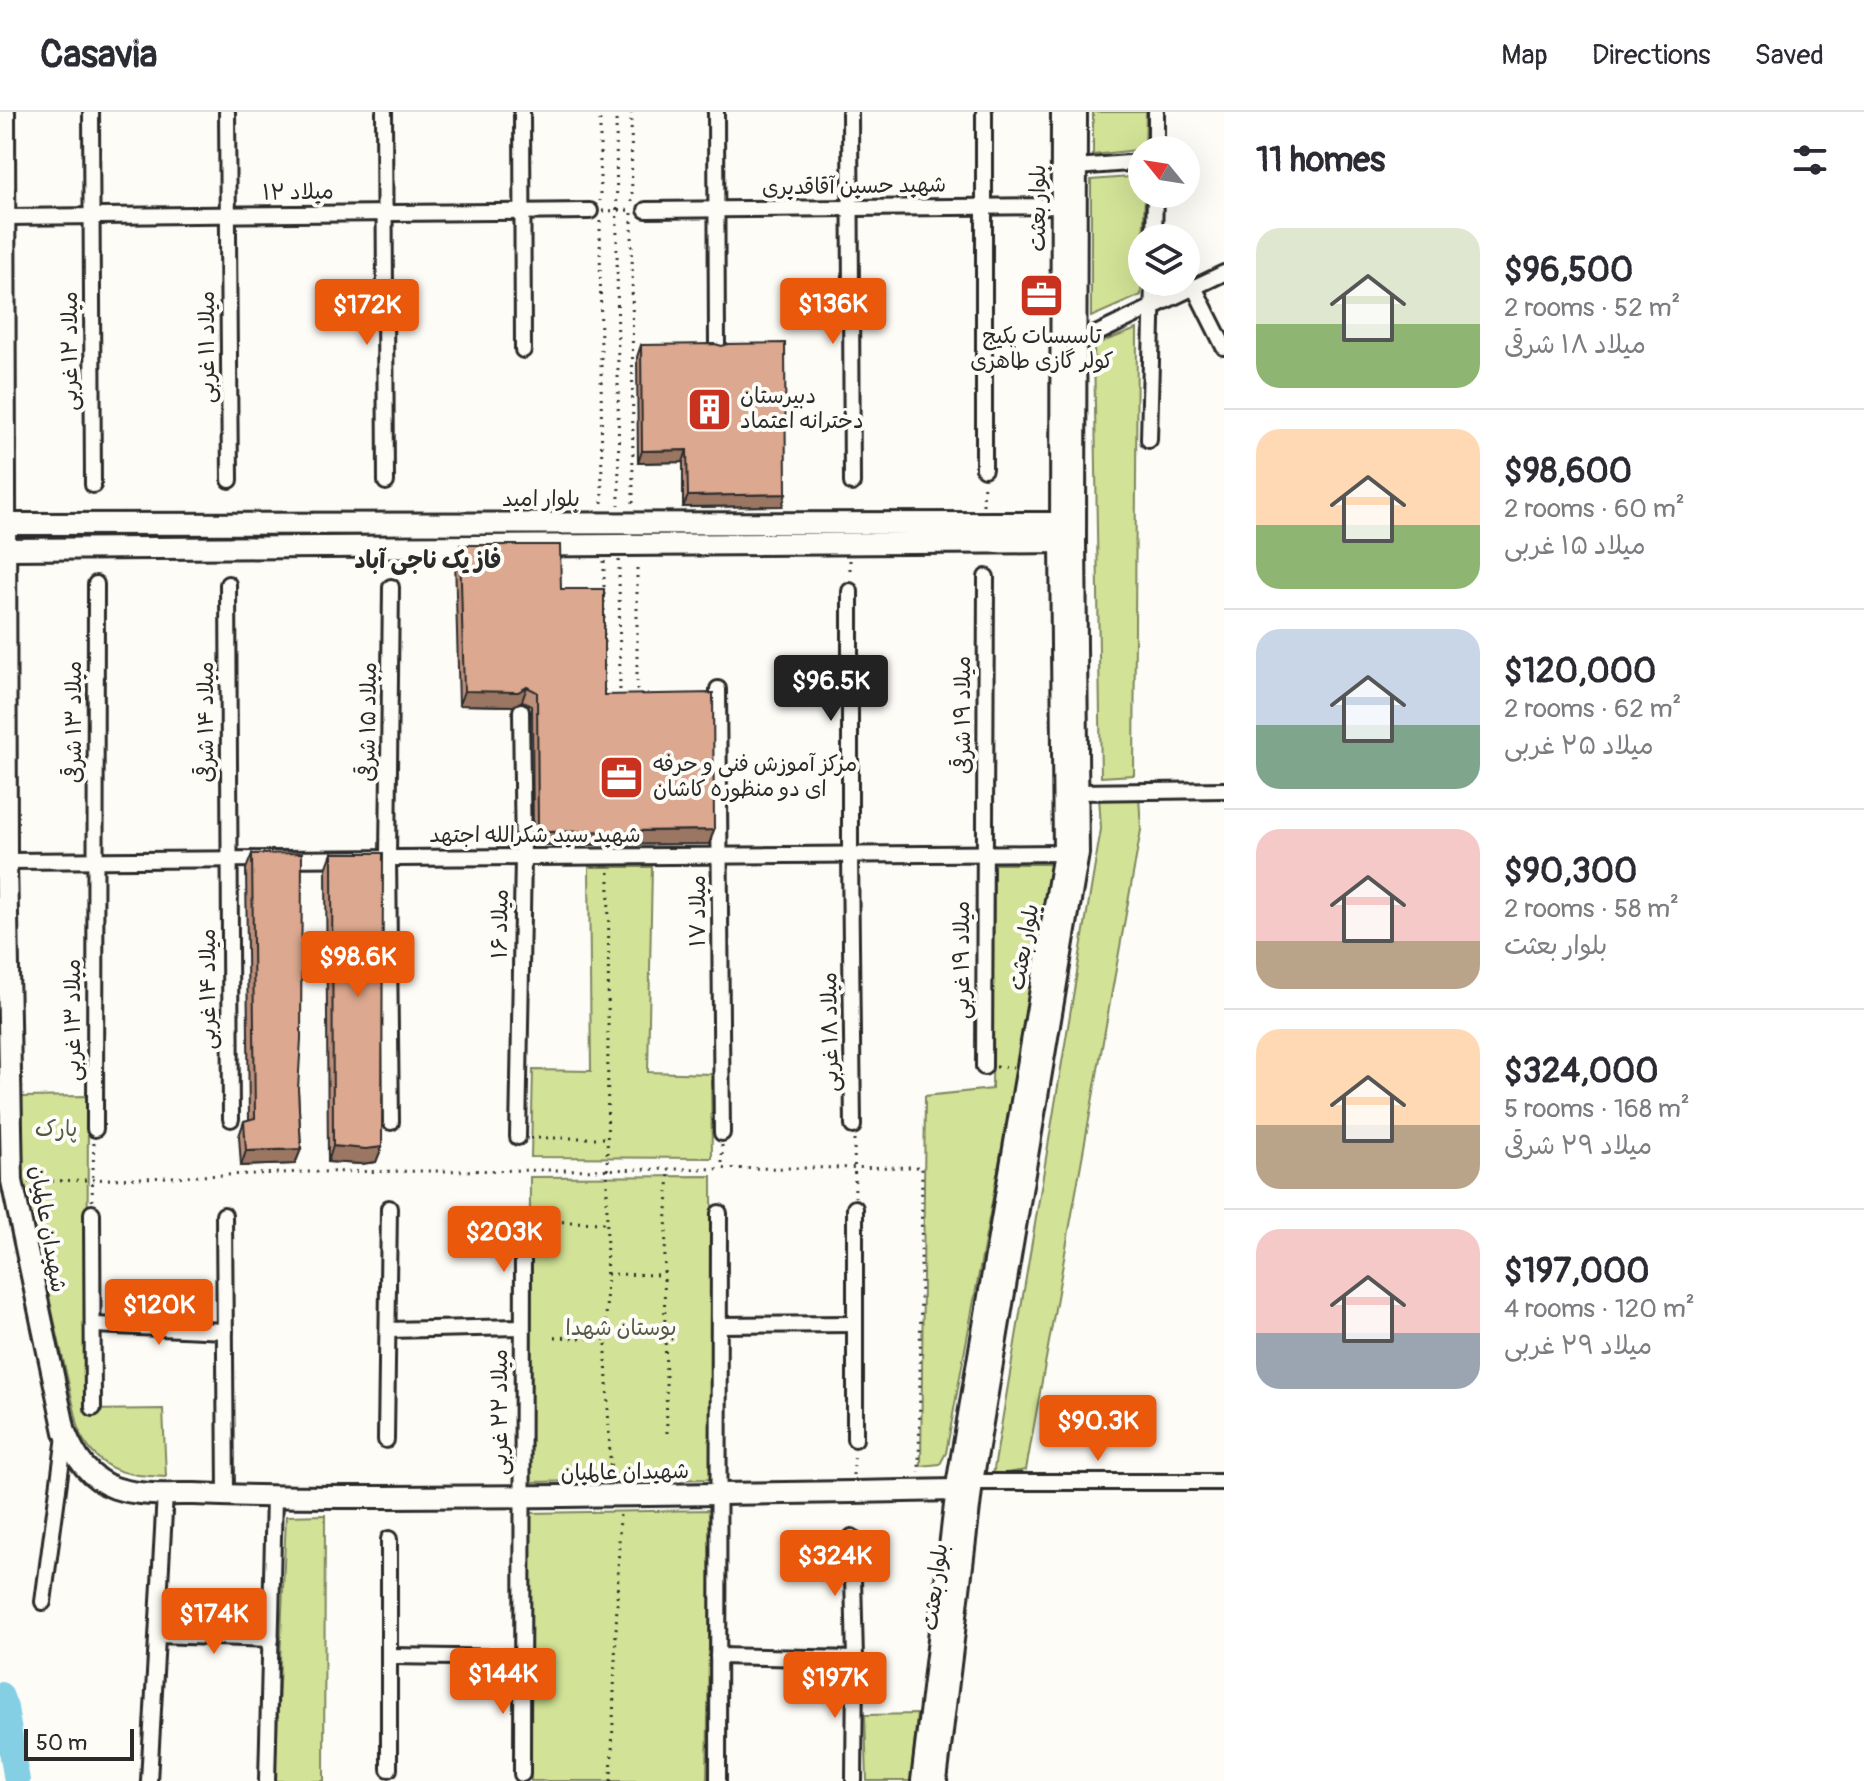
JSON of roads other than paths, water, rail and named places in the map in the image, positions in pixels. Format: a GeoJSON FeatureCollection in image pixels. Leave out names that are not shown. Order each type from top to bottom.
{"type":"FeatureCollection","features":[{"type":"Feature","properties":{"kind":"street","name":"میلاد ۱۲ غربی"},"geometry":{"type":"LineString","coordinates":[[91,112],[93,485]]}},
{"type":"Feature","properties":{"kind":"street","name":"میلاد ۱۱ غربی"},"geometry":{"type":"LineString","coordinates":[[227,112],[230,480]]}},
{"type":"Feature","properties":{"kind":"street"},"geometry":{"type":"LineString","coordinates":[[384,112],[386,482]]}},
{"type":"Feature","properties":{"kind":"street"},"geometry":{"type":"LineString","coordinates":[[522,112],[523,350]]}},
{"type":"Feature","properties":{"kind":"street"},"geometry":{"type":"LineString","coordinates":[[716,112],[717,348]]}},
{"type":"Feature","properties":{"kind":"street"},"geometry":{"type":"LineString","coordinates":[[850,112],[852,483]]}},
{"type":"Feature","properties":{"kind":"street"},"geometry":{"type":"LineString","coordinates":[[984,112],[984,469]]}},
{"type":"Feature","properties":{"kind":"street","name":"بلوار بعثت"},"geometry":{"type":"LineString","coordinates":[[936,1781],[964,1486],[1078,853],[1068,532],[1062,112]]}},
{"type":"Feature","properties":{"kind":"street","name":"بلوار بعثت"},"geometry":{"type":"LineString","coordinates":[[922,1781],[964,1486],[1064,853],[1068,532],[1077,343],[1076,112]]}},
{"type":"Feature","properties":{"kind":"street"},"geometry":{"type":"LineString","coordinates":[[1156,112],[1156,136]]}},
{"type":"Feature","properties":{"kind":"street","name":"شهیدان عالمیان"},"geometry":{"type":"LineString","coordinates":[[3,120],[6,217],[3,383],[7,549],[3,650],[6,861],[3,917],[11,1181],[65,1432],[80,1462],[94,1478],[120,1490],[274,1497],[719,1494],[964,1486]]}},
{"type":"Feature","properties":{"kind":"street"},"geometry":{"type":"LineString","coordinates":[[1076,167],[1128,163]]}},
{"type":"Feature","properties":{"kind":"street","name":"شهید حسین آقاقدیری"},"geometry":{"type":"LineString","coordinates":[[639,210],[1062,206]]}},
{"type":"Feature","properties":{"kind":"street","name":"میلاد ۱۲"},"geometry":{"type":"LineString","coordinates":[[6,217],[595,211]]}},
{"type":"Feature","properties":{"kind":"street"},"geometry":{"type":"LineString","coordinates":[[1200,284],[1224,273]]}},
{"type":"Feature","properties":{"kind":"street"},"geometry":{"type":"LineString","coordinates":[[1149,440],[1152,296]]}},
{"type":"Feature","properties":{"kind":"street"},"geometry":{"type":"LineString","coordinates":[[1077,343],[1174,296]]}},
{"type":"Feature","properties":{"kind":"street"},"geometry":{"type":"LineString","coordinates":[[1198,296],[1224,347]]}},
{"type":"Feature","properties":{"kind":"street"},"geometry":{"type":"LineString","coordinates":[[579,523],[579,544]]}},
{"type":"Feature","properties":{"kind":"street"},"geometry":{"type":"LineString","coordinates":[[663,523],[665,544]]}},
{"type":"Feature","properties":{"kind":"street","name":"بلوار امید"},"geometry":{"type":"LineString","coordinates":[[6,524],[663,523],[1068,532]]}},
{"type":"Feature","properties":{"kind":"street","name":"بلوار امید"},"geometry":{"type":"LineString","coordinates":[[7,549],[665,544],[1068,532]]}},
{"type":"Feature","properties":{"kind":"street","name":"میلاد ۱۹ شرقی"},"geometry":{"type":"LineString","coordinates":[[983,853],[986,577]]}},
{"type":"Feature","properties":{"kind":"street","name":"میلاد ۱۳ شرقی"},"geometry":{"type":"LineString","coordinates":[[96,584],[96,861]]}},
{"type":"Feature","properties":{"kind":"street","name":"میلاد ۱۴ شرقی"},"geometry":{"type":"LineString","coordinates":[[228,584],[229,859]]}},
{"type":"Feature","properties":{"kind":"street","name":"میلاد ۱۵ شرقی"},"geometry":{"type":"LineString","coordinates":[[391,587],[388,858],[391,1122]]}},
{"type":"Feature","properties":{"kind":"street","name":"میلاد ۱۸ غربی"},"geometry":{"type":"LineString","coordinates":[[850,591],[853,1126]]}},
{"type":"Feature","properties":{"kind":"street","name":"میلاد ۱۷"},"geometry":{"type":"LineString","coordinates":[[718,689],[722,1133]]}},
{"type":"Feature","properties":{"kind":"street","name":"میلاد ۱۶"},"geometry":{"type":"LineString","coordinates":[[518,1137],[523,857],[521,711]]}},
{"type":"Feature","properties":{"kind":"street"},"geometry":{"type":"LineString","coordinates":[[1078,792],[1224,790]]}},
{"type":"Feature","properties":{"kind":"street","name":"میلاد ۱۹ غربی"},"geometry":{"type":"LineString","coordinates":[[983,853],[984,1067]]}},
{"type":"Feature","properties":{"kind":"street","name":"شهید سید شکرالله اجتهد"},"geometry":{"type":"LineString","coordinates":[[6,861],[1064,853]]}},
{"type":"Feature","properties":{"kind":"street","name":"میلاد ۱۴ غربی"},"geometry":{"type":"LineString","coordinates":[[229,859],[231,1119]]}},
{"type":"Feature","properties":{"kind":"street","name":"میلاد ۱۳ غربی"},"geometry":{"type":"LineString","coordinates":[[95,1129],[96,861]]}},
{"type":"Feature","properties":{"kind":"street"},"geometry":{"type":"LineString","coordinates":[[386,1440],[389,1208]]}},
{"type":"Feature","properties":{"kind":"street"},"geometry":{"type":"LineString","coordinates":[[855,1208],[855,1439]]}},
{"type":"Feature","properties":{"kind":"street"},"geometry":{"type":"LineString","coordinates":[[92,1213],[95,1325],[93,1408]]}},
{"type":"Feature","properties":{"kind":"street"},"geometry":{"type":"LineString","coordinates":[[718,1780],[719,1213]]}},
{"type":"Feature","properties":{"kind":"street"},"geometry":{"type":"LineString","coordinates":[[224,1215],[226,1495]]}},
{"type":"Feature","properties":{"kind":"street","name":"میلاد ۲۲ غربی"},"geometry":{"type":"LineString","coordinates":[[522,1774],[523,1221]]}},
{"type":"Feature","properties":{"kind":"street"},"geometry":{"type":"LineString","coordinates":[[719,1325],[855,1324]]}},
{"type":"Feature","properties":{"kind":"street"},"geometry":{"type":"LineString","coordinates":[[95,1325],[225,1331]]}},
{"type":"Feature","properties":{"kind":"street"},"geometry":{"type":"LineString","coordinates":[[388,1330],[522,1327]]}},
{"type":"Feature","properties":{"kind":"street"},"geometry":{"type":"LineString","coordinates":[[43,1602],[65,1432]]}},
{"type":"Feature","properties":{"kind":"street"},"geometry":{"type":"LineString","coordinates":[[964,1486],[1224,1482]]}},
{"type":"Feature","properties":{"kind":"street"},"geometry":{"type":"LineString","coordinates":[[149,1781],[165,1494]]}},
{"type":"Feature","properties":{"kind":"street"},"geometry":{"type":"LineString","coordinates":[[267,1781],[274,1497]]}},
{"type":"Feature","properties":{"kind":"street"},"geometry":{"type":"LineString","coordinates":[[852,1537],[854,1781]]}},
{"type":"Feature","properties":{"kind":"street"},"geometry":{"type":"LineString","coordinates":[[389,1539],[389,1769]]}},
{"type":"Feature","properties":{"kind":"street"},"geometry":{"type":"LineString","coordinates":[[158,1635],[271,1639]]}},
{"type":"Feature","properties":{"kind":"street"},"geometry":{"type":"LineString","coordinates":[[389,1656],[521,1658]]}},
{"type":"Feature","properties":{"kind":"street"},"geometry":{"type":"LineString","coordinates":[[718,1656],[855,1659]]}},
{"type":"Feature","properties":{"kind":"waterway"},"geometry":{"type":"LineString","coordinates":[[0,1695],[17,1781]]}},
{"type":"Feature","properties":{"kind":"place","name":"تاسیسات پکیج کولر گازی طاهری"},"geometry":{"type":"Point","coordinates":[1042,295]}},
{"type":"Feature","properties":{"kind":"place","name":"دبیرستان دخترانه اعتماد"},"geometry":{"type":"Point","coordinates":[709,409]}},
{"type":"Feature","properties":{"kind":"place","name":"مرکز آموزش فنی و حرفه ای دو منظوره کاشان"},"geometry":{"type":"Point","coordinates":[622,777]}},
{"type":"Feature","properties":{"kind":"district","name":"فاز یک ناجی آباد"},"geometry":{"type":"Point","coordinates":[428,560]}},
{"type":"Feature","properties":{"kind":"park label","name":"پارک"},"geometry":{"type":"Point","coordinates":[56,1129]}},
{"type":"Feature","properties":{"kind":"park label","name":"بوستان شهدا"},"geometry":{"type":"Point","coordinates":[621,1328]}}]}
